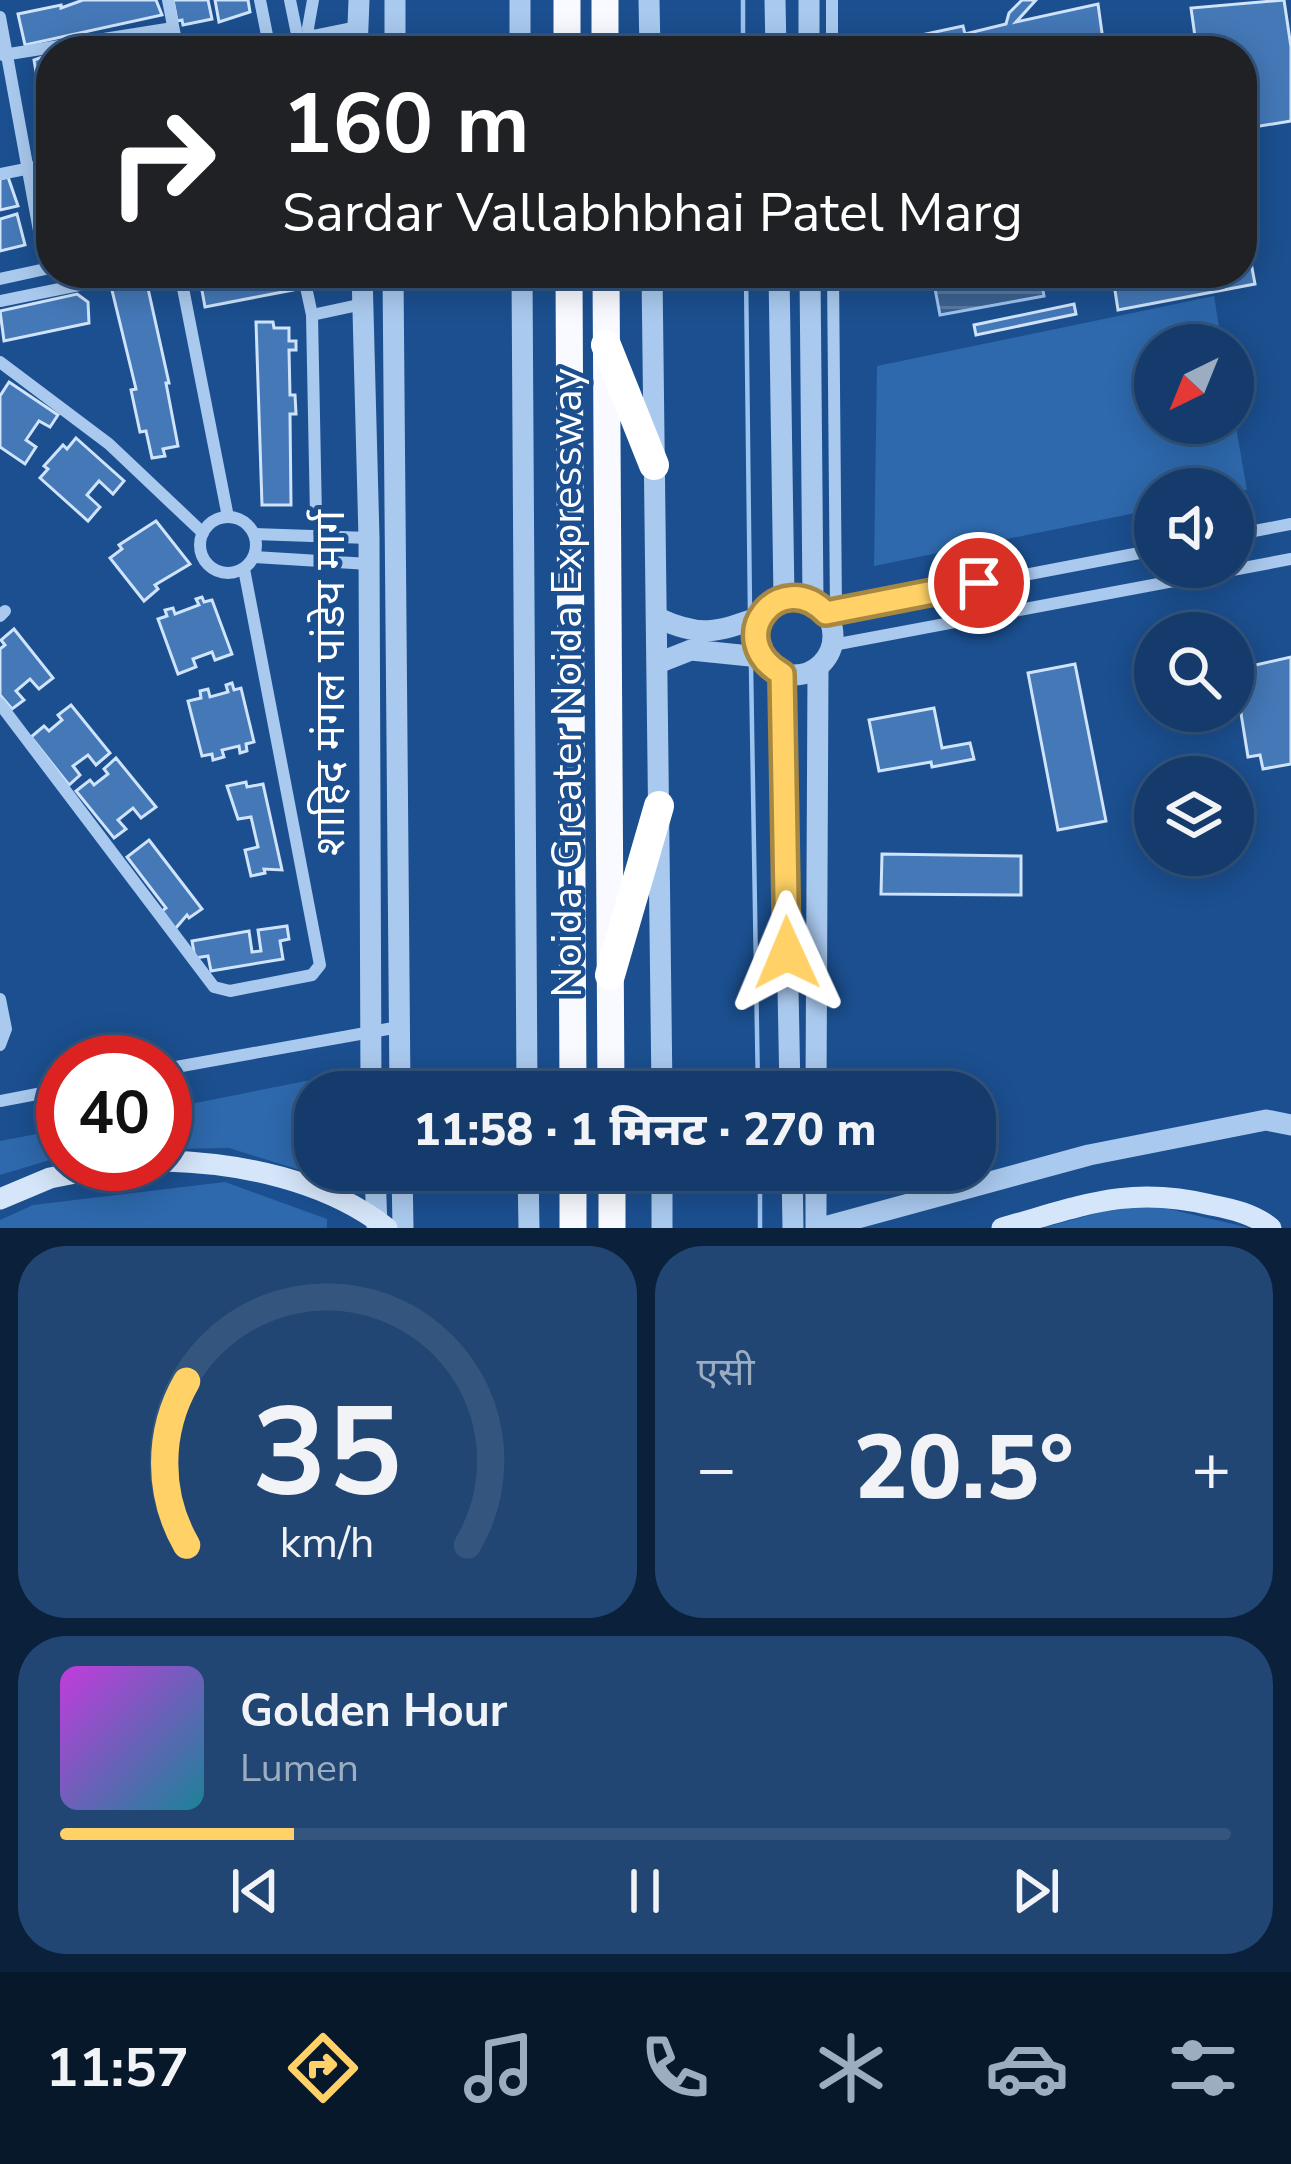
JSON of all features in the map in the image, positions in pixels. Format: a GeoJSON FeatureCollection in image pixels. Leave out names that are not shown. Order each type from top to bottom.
{"type":"FeatureCollection","features":[{"type":"Feature","properties":{"kind":"highway"},"geometry":{"type":"LineString","coordinates":[[567,0],[567,36]]}},
{"type":"Feature","properties":{"kind":"highway"},"geometry":{"type":"LineString","coordinates":[[604,0],[605,36]]}},
{"type":"Feature","properties":{"kind":"highway","name":"Noida-Greater Noida Expressway"},"geometry":{"type":"LineString","coordinates":[[568,288],[573,1071]]}},
{"type":"Feature","properties":{"kind":"highway","name":"Noida-Greater Noida Expressway"},"geometry":{"type":"LineString","coordinates":[[606,288],[611,1071]]}},
{"type":"Feature","properties":{"kind":"highway"},"geometry":{"type":"LineString","coordinates":[[606,345],[654,465]]}},
{"type":"Feature","properties":{"kind":"highway"},"geometry":{"type":"LineString","coordinates":[[610,976],[659,806]]}},
{"type":"Feature","properties":{"kind":"highway"},"geometry":{"type":"LineString","coordinates":[[573,1191],[573,1228]]}},
{"type":"Feature","properties":{"kind":"highway"},"geometry":{"type":"LineString","coordinates":[[612,1191],[612,1228]]}},
{"type":"Feature","properties":{"kind":"main road"},"geometry":{"type":"LineString","coordinates":[[192,1162],[269,1173],[343,1202],[380,1226]]}},
{"type":"Feature","properties":{"kind":"main road"},"geometry":{"type":"LineString","coordinates":[[0,1199],[36,1184]]}},
{"type":"Feature","properties":{"kind":"main road"},"geometry":{"type":"LineString","coordinates":[[1002,1228],[1103,1200],[1152,1193],[1240,1211],[1271,1228]]}},
{"type":"Feature","properties":{"kind":"street"},"geometry":{"type":"LineString","coordinates":[[168,0],[175,36]]}},
{"type":"Feature","properties":{"kind":"street"},"geometry":{"type":"LineString","coordinates":[[260,0],[268,36]]}},
{"type":"Feature","properties":{"kind":"street"},"geometry":{"type":"LineString","coordinates":[[290,0],[303,36]]}},
{"type":"Feature","properties":{"kind":"street"},"geometry":{"type":"LineString","coordinates":[[306,36],[313,0]]}},
{"type":"Feature","properties":{"kind":"street"},"geometry":{"type":"LineString","coordinates":[[358,0],[358,36]]}},
{"type":"Feature","properties":{"kind":"street"},"geometry":{"type":"LineString","coordinates":[[395,0],[395,36]]}},
{"type":"Feature","properties":{"kind":"street"},"geometry":{"type":"LineString","coordinates":[[520,0],[520,36]]}},
{"type":"Feature","properties":{"kind":"street"},"geometry":{"type":"LineString","coordinates":[[650,0],[650,36]]}},
{"type":"Feature","properties":{"kind":"street"},"geometry":{"type":"LineString","coordinates":[[775,0],[776,36]]}},
{"type":"Feature","properties":{"kind":"street"},"geometry":{"type":"LineString","coordinates":[[808,0],[809,36]]}},
{"type":"Feature","properties":{"kind":"street"},"geometry":{"type":"LineString","coordinates":[[832,0],[832,36]]}},
{"type":"Feature","properties":{"kind":"street"},"geometry":{"type":"LineString","coordinates":[[0,17],[3,55],[36,210]]}},
{"type":"Feature","properties":{"kind":"street"},"geometry":{"type":"LineString","coordinates":[[326,36],[358,27]]}},
{"type":"Feature","properties":{"kind":"street"},"geometry":{"type":"LineString","coordinates":[[123,36],[173,28]]}},
{"type":"Feature","properties":{"kind":"street"},"geometry":{"type":"LineString","coordinates":[[3,55],[36,50]]}},
{"type":"Feature","properties":{"kind":"street"},"geometry":{"type":"LineString","coordinates":[[0,174],[36,167]]}},
{"type":"Feature","properties":{"kind":"street"},"geometry":{"type":"LineString","coordinates":[[0,279],[36,271]]}},
{"type":"Feature","properties":{"kind":"street"},"geometry":{"type":"LineString","coordinates":[[0,301],[64,288]]}},
{"type":"Feature","properties":{"kind":"street"},"geometry":{"type":"LineString","coordinates":[[183,288],[228,517]]}},
{"type":"Feature","properties":{"kind":"street"},"geometry":{"type":"LineString","coordinates":[[307,288],[312,315],[316,517]]}},
{"type":"Feature","properties":{"kind":"street","name":"शाहिद मंगल पांडेय मार्ग"},"geometry":{"type":"LineString","coordinates":[[362,288],[369,538],[370,1071]]}},
{"type":"Feature","properties":{"kind":"street"},"geometry":{"type":"LineString","coordinates":[[393,288],[400,1071]]}},
{"type":"Feature","properties":{"kind":"street"},"geometry":{"type":"LineString","coordinates":[[522,288],[527,1071]]}},
{"type":"Feature","properties":{"kind":"street"},"geometry":{"type":"LineString","coordinates":[[652,288],[662,1071]]}},
{"type":"Feature","properties":{"kind":"street"},"geometry":{"type":"LineString","coordinates":[[779,288],[784,598]]}},
{"type":"Feature","properties":{"kind":"street"},"geometry":{"type":"LineString","coordinates":[[812,288],[825,608],[833,628],[833,645],[818,669],[826,966],[818,1071]]}},
{"type":"Feature","properties":{"kind":"street"},"geometry":{"type":"LineString","coordinates":[[825,608],[833,288]]}},
{"type":"Feature","properties":{"kind":"street"},"geometry":{"type":"LineString","coordinates":[[312,315],[363,304]]}},
{"type":"Feature","properties":{"kind":"street"},"geometry":{"type":"LineString","coordinates":[[0,362],[93,431],[202,533]]}},
{"type":"Feature","properties":{"kind":"street"},"geometry":{"type":"LineString","coordinates":[[228,517],[244,522],[254,534],[254,557],[244,569],[228,574],[213,569],[202,557],[202,533],[213,522],[228,517]]}},
{"type":"Feature","properties":{"kind":"street"},"geometry":{"type":"LineString","coordinates":[[1254,531],[1291,524]]}},
{"type":"Feature","properties":{"kind":"street"},"geometry":{"type":"LineString","coordinates":[[254,534],[369,538]]}},
{"type":"Feature","properties":{"kind":"street"},"geometry":{"type":"LineString","coordinates":[[308,534],[309,559]]}},
{"type":"Feature","properties":{"kind":"street"},"geometry":{"type":"LineString","coordinates":[[818,669],[800,676],[782,674],[760,657],[755,644],[760,617],[770,605],[784,598],[825,608],[1134,554]]}},
{"type":"Feature","properties":{"kind":"street"},"geometry":{"type":"LineString","coordinates":[[254,557],[369,564]]}},
{"type":"Feature","properties":{"kind":"street"},"geometry":{"type":"LineString","coordinates":[[833,645],[1291,559]]}},
{"type":"Feature","properties":{"kind":"street"},"geometry":{"type":"LineString","coordinates":[[0,704],[214,987],[230,991],[312,975],[320,965],[244,569]]}},
{"type":"Feature","properties":{"kind":"street"},"geometry":{"type":"LineString","coordinates":[[658,618],[695,633],[760,617]]}},
{"type":"Feature","properties":{"kind":"street"},"geometry":{"type":"LineString","coordinates":[[658,663],[691,650],[760,657]]}},
{"type":"Feature","properties":{"kind":"street"},"geometry":{"type":"LineString","coordinates":[[782,674],[790,1071]]}},
{"type":"Feature","properties":{"kind":"street"},"geometry":{"type":"LineString","coordinates":[[0,999],[6,1029],[0,1045]]}},
{"type":"Feature","properties":{"kind":"street"},"geometry":{"type":"LineString","coordinates":[[192,1064],[399,1027]]}},
{"type":"Feature","properties":{"kind":"street"},"geometry":{"type":"LineString","coordinates":[[0,1101],[36,1094]]}},
{"type":"Feature","properties":{"kind":"street"},"geometry":{"type":"LineString","coordinates":[[817,1191],[819,1228],[1089,1155],[1265,1120],[1291,1125]]}},
{"type":"Feature","properties":{"kind":"street"},"geometry":{"type":"LineString","coordinates":[[377,1191],[380,1226]]}},
{"type":"Feature","properties":{"kind":"street"},"geometry":{"type":"LineString","coordinates":[[402,1191],[403,1228]]}},
{"type":"Feature","properties":{"kind":"street"},"geometry":{"type":"LineString","coordinates":[[528,1191],[529,1228]]}},
{"type":"Feature","properties":{"kind":"street"},"geometry":{"type":"LineString","coordinates":[[662,1191],[662,1228]]}},
{"type":"Feature","properties":{"kind":"street"},"geometry":{"type":"LineString","coordinates":[[792,1191],[793,1228]]}},
{"type":"Feature","properties":{"kind":"shaded area"},"geometry":{"type":"Polygon","coordinates":[[[935,288],[1043,288],[1044,296],[940,315],[935,288]]]}},
{"type":"Feature","properties":{"kind":"shaded area"},"geometry":{"type":"Polygon","coordinates":[[[1214,296],[1219,324],[1134,324],[1134,444],[1239,444],[1243,468],[1134,468],[1134,513],[874,566],[877,366],[1214,296]]]}},
{"type":"Feature","properties":{"kind":"shaded area"},"geometry":{"type":"Polygon","coordinates":[[[294,1083],[294,1168],[229,1148],[192,1149],[192,1104],[294,1083]]]}},
{"type":"Feature","properties":{"kind":"shaded area"},"geometry":{"type":"Polygon","coordinates":[[[36,1134],[36,1164],[0,1175],[0,1141],[36,1134]]]}},
{"type":"Feature","properties":{"kind":"shaded area"},"geometry":{"type":"Polygon","coordinates":[[[225,1182],[327,1219],[327,1228],[0,1228],[0,1220],[33,1205],[150,1191],[192,1191],[192,1186],[225,1182]]]}},
{"type":"Feature","properties":{"kind":"shaded area"},"geometry":{"type":"Polygon","coordinates":[[[1152,1205],[1250,1228],[1043,1228],[1105,1211],[1152,1205]]]}},
{"type":"Feature","properties":{"kind":"building"},"geometry":{"type":"Polygon","coordinates":[[[83,0],[156,0],[162,15],[66,36],[36,36],[36,43],[25,45],[18,14],[83,0]]]}},
{"type":"Feature","properties":{"kind":"building"},"geometry":{"type":"Polygon","coordinates":[[[173,0],[208,0],[212,19],[183,25],[182,20],[177,21],[173,0]]]}},
{"type":"Feature","properties":{"kind":"building"},"geometry":{"type":"Polygon","coordinates":[[[215,0],[248,0],[250,12],[219,22],[215,0]]]}},
{"type":"Feature","properties":{"kind":"building"},"geometry":{"type":"Polygon","coordinates":[[[1022,0],[1036,0],[1016,22],[1098,4],[1102,36],[916,36],[963,26],[965,34],[1006,24],[1009,13],[1022,0]]]}},
{"type":"Feature","properties":{"kind":"building"},"geometry":{"type":"Polygon","coordinates":[[[1284,0],[1291,47],[1291,121],[1257,127],[1257,36],[1195,36],[1191,8],[1284,0]]]}},
{"type":"Feature","properties":{"kind":"building"},"geometry":{"type":"Polygon","coordinates":[[[8,177],[18,206],[0,210],[0,179],[8,177]]]}},
{"type":"Feature","properties":{"kind":"building"},"geometry":{"type":"Polygon","coordinates":[[[17,214],[25,245],[0,251],[0,219],[17,214]]]}},
{"type":"Feature","properties":{"kind":"building"},"geometry":{"type":"Polygon","coordinates":[[[111,288],[148,288],[178,446],[163,449],[165,456],[152,458],[146,431],[140,432],[131,390],[136,389],[111,288]]]}},
{"type":"Feature","properties":{"kind":"building"},"geometry":{"type":"Polygon","coordinates":[[[202,288],[293,288],[293,290],[205,307],[202,288]]]}},
{"type":"Feature","properties":{"kind":"building"},"geometry":{"type":"Polygon","coordinates":[[[1115,288],[1234,288],[1118,310],[1115,288]]]}},
{"type":"Feature","properties":{"kind":"building"},"geometry":{"type":"Polygon","coordinates":[[[77,294],[88,302],[89,323],[4,341],[0,311],[77,294]]]}},
{"type":"Feature","properties":{"kind":"building"},"geometry":{"type":"Polygon","coordinates":[[[1074,304],[1076,314],[976,335],[974,325],[1074,304]]]}},
{"type":"Feature","properties":{"kind":"building"},"geometry":{"type":"Polygon","coordinates":[[[256,322],[289,328],[289,341],[296,341],[296,350],[289,350],[290,395],[295,395],[296,414],[290,414],[291,505],[262,505],[256,322]]]}},
{"type":"Feature","properties":{"kind":"building"},"geometry":{"type":"Polygon","coordinates":[[[9,382],[58,415],[50,427],[39,421],[26,440],[36,447],[25,464],[0,447],[0,396],[9,382]]]}},
{"type":"Feature","properties":{"kind":"building"},"geometry":{"type":"Polygon","coordinates":[[[76,438],[124,481],[113,494],[99,481],[87,495],[100,507],[88,521],[40,478],[48,469],[44,466],[76,438]]]}},
{"type":"Feature","properties":{"kind":"building"},"geometry":{"type":"Polygon","coordinates":[[[156,521],[190,564],[155,585],[158,589],[144,601],[110,558],[122,549],[119,545],[156,521]]]}},
{"type":"Feature","properties":{"kind":"building"},"geometry":{"type":"Polygon","coordinates":[[[202,597],[204,602],[212,600],[232,654],[215,660],[212,652],[193,659],[196,667],[178,674],[158,619],[167,616],[165,610],[173,608],[175,614],[199,605],[196,599],[202,597]]]}},
{"type":"Feature","properties":{"kind":"building"},"geometry":{"type":"Polygon","coordinates":[[[14,629],[53,678],[39,689],[30,679],[16,691],[24,700],[12,709],[0,695],[0,649],[5,645],[1,640],[14,629]]]}},
{"type":"Feature","properties":{"kind":"building"},"geometry":{"type":"Polygon","coordinates":[[[1291,657],[1291,764],[1263,769],[1260,755],[1248,756],[1244,732],[1254,732],[1254,665],[1291,657]]]}},
{"type":"Feature","properties":{"kind":"building"},"geometry":{"type":"Polygon","coordinates":[[[1075,664],[1106,821],[1058,830],[1028,673],[1075,664]]]}},
{"type":"Feature","properties":{"kind":"building"},"geometry":{"type":"Polygon","coordinates":[[[232,683],[234,690],[241,688],[254,742],[240,753],[239,746],[222,750],[224,757],[213,760],[212,754],[202,756],[188,701],[201,698],[200,691],[208,689],[210,697],[228,692],[226,685],[232,683]]]}},
{"type":"Feature","properties":{"kind":"building"},"geometry":{"type":"Polygon","coordinates":[[[71,705],[110,753],[96,765],[88,755],[73,766],[80,775],[69,785],[31,737],[44,726],[49,731],[71,705]]]}},
{"type":"Feature","properties":{"kind":"building"},"geometry":{"type":"Polygon","coordinates":[[[934,708],[942,748],[970,743],[974,759],[879,771],[869,720],[934,708]]]}},
{"type":"Feature","properties":{"kind":"building"},"geometry":{"type":"Polygon","coordinates":[[[116,758],[156,807],[141,818],[133,808],[118,820],[126,829],[114,838],[76,791],[108,774],[104,769],[116,758]]]}},
{"type":"Feature","properties":{"kind":"building"},"geometry":{"type":"Polygon","coordinates":[[[246,782],[247,787],[263,784],[282,870],[264,869],[265,873],[251,876],[245,850],[258,847],[251,817],[238,819],[227,786],[246,782]]]}},
{"type":"Feature","properties":{"kind":"building"},"geometry":{"type":"Polygon","coordinates":[[[149,840],[202,909],[187,915],[175,929],[162,911],[166,908],[127,857],[149,840]]]}},
{"type":"Feature","properties":{"kind":"building"},"geometry":{"type":"Polygon","coordinates":[[[882,854],[1021,856],[1021,895],[881,894],[882,854]]]}},
{"type":"Feature","properties":{"kind":"building"},"geometry":{"type":"Polygon","coordinates":[[[287,926],[289,939],[280,941],[283,959],[211,971],[208,956],[195,958],[192,941],[249,931],[252,952],[261,951],[258,930],[287,926]]]}},
{"type":"Feature","properties":{"kind":"waterway"},"geometry":{"type":"LineString","coordinates":[[743,0],[743,36]]}},
{"type":"Feature","properties":{"kind":"waterway"},"geometry":{"type":"LineString","coordinates":[[746,288],[750,612]]}},
{"type":"Feature","properties":{"kind":"waterway"},"geometry":{"type":"LineString","coordinates":[[751,666],[758,1071]]}},
{"type":"Feature","properties":{"kind":"waterway"},"geometry":{"type":"LineString","coordinates":[[760,1191],[760,1228]]}},
{"type":"Feature","properties":{"kind":"route"},"geometry":{"type":"LineString","coordinates":[[787,953],[782,674],[760,657],[755,644],[760,617],[784,598],[799,597],[826,613],[979,583]]}}]}
